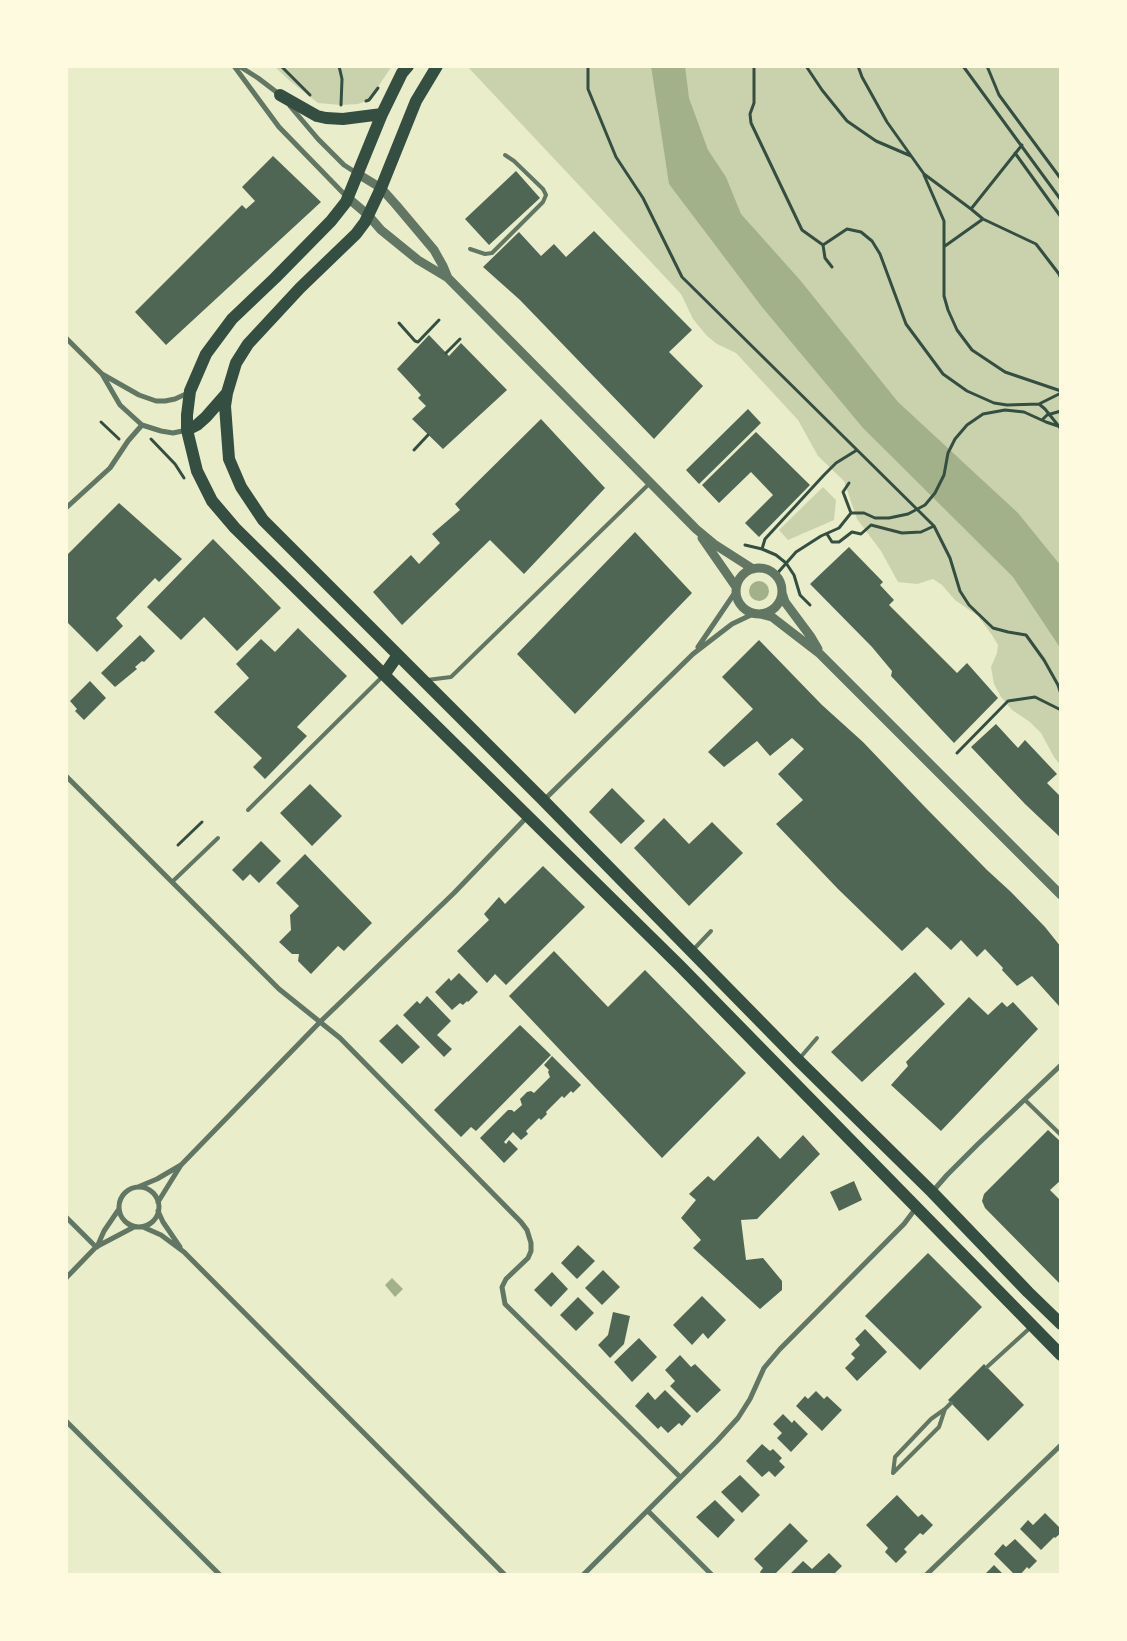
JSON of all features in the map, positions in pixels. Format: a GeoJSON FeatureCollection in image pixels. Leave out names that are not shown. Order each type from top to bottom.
{"type":"FeatureCollection","features":[{"type":"Feature","properties":{"kind":"highway"},"geometry":{"type":"LineString","coordinates":[[408,66],[402,72],[382,114],[348,198],[332,221],[232,319],[206,354],[190,391],[187,415],[187,430],[197,471],[213,502],[235,528],[526,817],[680,966],[1061,1355]]}},
{"type":"Feature","properties":{"kind":"highway"},"geometry":{"type":"LineString","coordinates":[[437,66],[416,101],[381,188],[356,234],[300,288],[248,344],[236,364],[227,392],[225,406],[229,458],[241,487],[263,520],[1061,1324]]}},
{"type":"Feature","properties":{"kind":"highway"},"geometry":{"type":"LineString","coordinates":[[280,95],[316,116],[326,118],[343,119],[382,114]]}},
{"type":"Feature","properties":{"kind":"highway"},"geometry":{"type":"LineString","coordinates":[[187,430],[206,418],[227,392]]}},
{"type":"Feature","properties":{"kind":"highway"},"geometry":{"type":"LineString","coordinates":[[384,675],[398,655]]}},
{"type":"Feature","properties":{"kind":"highway"},"geometry":{"type":"LineString","coordinates":[[526,817],[543,800]]}},
{"type":"Feature","properties":{"kind":"highway"},"geometry":{"type":"LineString","coordinates":[[680,966],[692,952]]}},
{"type":"Feature","properties":{"kind":"highway"},"geometry":{"type":"LineString","coordinates":[[785,1072],[798,1060]]}},
{"type":"Feature","properties":{"kind":"highway"},"geometry":{"type":"LineString","coordinates":[[917,1207],[932,1192]]}},
{"type":"Feature","properties":{"kind":"street"},"geometry":{"type":"LineString","coordinates":[[234,66],[279,127],[348,198],[368,215],[381,230],[418,260],[448,278],[696,529],[714,544],[753,569],[765,570],[775,576],[779,581],[785,602],[811,637],[820,654]]}},
{"type":"Feature","properties":{"kind":"street"},"geometry":{"type":"LineString","coordinates":[[238,66],[280,95],[318,139],[344,165],[381,188],[434,250],[448,278]]}},
{"type":"Feature","properties":{"kind":"street"},"geometry":{"type":"LineString","coordinates":[[66,338],[102,374],[120,405],[142,425],[161,431],[187,430]]}},
{"type":"Feature","properties":{"kind":"street"},"geometry":{"type":"LineString","coordinates":[[102,374],[139,395],[156,401],[175,399],[190,391]]}},
{"type":"Feature","properties":{"kind":"street"},"geometry":{"type":"LineString","coordinates":[[66,508],[110,468],[125,445],[142,425]]}},
{"type":"Feature","properties":{"kind":"street"},"geometry":{"type":"LineString","coordinates":[[696,529],[736,589],[739,603],[743,608],[757,614],[772,617],[820,654],[1061,895]]}},
{"type":"Feature","properties":{"kind":"street"},"geometry":{"type":"LineString","coordinates":[[693,654],[736,589],[742,576],[753,569]]}},
{"type":"Feature","properties":{"kind":"street"},"geometry":{"type":"LineString","coordinates":[[543,800],[693,654],[732,624],[772,610],[777,605],[782,592]]}},
{"type":"Feature","properties":{"kind":"street"},"geometry":{"type":"LineString","coordinates":[[66,776],[278,989],[340,1038],[527,1230],[531,1251],[528,1258],[506,1279],[502,1287],[505,1304],[680,1477]]}},
{"type":"Feature","properties":{"kind":"street"},"geometry":{"type":"LineString","coordinates":[[184,1252],[163,1222],[158,1211],[158,1202],[181,1165],[320,1022],[454,893],[526,817]]}},
{"type":"Feature","properties":{"kind":"street"},"geometry":{"type":"LineString","coordinates":[[932,1192],[946,1175],[1061,1066]]}},
{"type":"Feature","properties":{"kind":"street"},"geometry":{"type":"LineString","coordinates":[[134,1227],[124,1221],[119,1210],[123,1194],[132,1188],[157,1179],[181,1165]]}},
{"type":"Feature","properties":{"kind":"street"},"geometry":{"type":"LineString","coordinates":[[138,1187],[151,1191],[158,1202]]}},
{"type":"Feature","properties":{"kind":"street"},"geometry":{"type":"LineString","coordinates":[[584,1575],[738,1418],[764,1368],[780,1349],[904,1224],[917,1207]]}},
{"type":"Feature","properties":{"kind":"street"},"geometry":{"type":"LineString","coordinates":[[66,1278],[96,1247],[104,1231],[119,1210]]}},
{"type":"Feature","properties":{"kind":"street"},"geometry":{"type":"LineString","coordinates":[[143,1227],[151,1223],[158,1211]]}},
{"type":"Feature","properties":{"kind":"street"},"geometry":{"type":"LineString","coordinates":[[66,1217],[96,1247]]}},
{"type":"Feature","properties":{"kind":"street"},"geometry":{"type":"LineString","coordinates":[[96,1247],[134,1227],[143,1227],[161,1235],[184,1252],[506,1575]]}},
{"type":"Feature","properties":{"kind":"street"},"geometry":{"type":"LineString","coordinates":[[66,1421],[220,1575]]}},
{"type":"Feature","properties":{"kind":"street"},"geometry":{"type":"LineString","coordinates":[[926,1575],[1061,1445]]}},
{"type":"Feature","properties":{"kind":"street"},"geometry":{"type":"LineString","coordinates":[[648,1511],[712,1575]]}},
{"type":"Feature","properties":{"kind":"lane"},"geometry":{"type":"LineString","coordinates":[[470,249],[485,254],[492,253],[544,202],[546,195],[542,189],[514,161],[505,155]]}},
{"type":"Feature","properties":{"kind":"lane"},"geometry":{"type":"LineString","coordinates":[[423,680],[451,676],[651,482]]}},
{"type":"Feature","properties":{"kind":"lane"},"geometry":{"type":"LineString","coordinates":[[248,810],[384,675]]}},
{"type":"Feature","properties":{"kind":"lane"},"geometry":{"type":"LineString","coordinates":[[172,882],[218,838]]}},
{"type":"Feature","properties":{"kind":"lane"},"geometry":{"type":"LineString","coordinates":[[692,952],[711,931]]}},
{"type":"Feature","properties":{"kind":"lane"},"geometry":{"type":"LineString","coordinates":[[798,1060],[817,1038]]}},
{"type":"Feature","properties":{"kind":"lane"},"geometry":{"type":"LineString","coordinates":[[1025,1100],[1061,1135]]}},
{"type":"Feature","properties":{"kind":"lane"},"geometry":{"type":"LineString","coordinates":[[987,1367],[1032,1326]]}},
{"type":"Feature","properties":{"kind":"lane"},"geometry":{"type":"LineString","coordinates":[[945,1409],[939,1427],[893,1473],[895,1457],[931,1419],[951,1403]]}},
{"type":"Feature","properties":{"kind":"path"},"geometry":{"type":"LineString","coordinates":[[281,66],[314,100]]}},
{"type":"Feature","properties":{"kind":"path"},"geometry":{"type":"LineString","coordinates":[[339,66],[342,78],[341,105]]}},
{"type":"Feature","properties":{"kind":"path"},"geometry":{"type":"LineString","coordinates":[[588,66],[588,89],[616,157],[643,198],[682,277],[934,526],[950,558],[960,591],[969,605],[993,628],[1026,635],[1044,660],[1061,694]]}},
{"type":"Feature","properties":{"kind":"path"},"geometry":{"type":"LineString","coordinates":[[754,66],[754,103],[750,114],[751,123],[802,230],[823,245],[825,258],[832,267]]}},
{"type":"Feature","properties":{"kind":"path"},"geometry":{"type":"LineString","coordinates":[[806,66],[846,121],[876,141],[911,156]]}},
{"type":"Feature","properties":{"kind":"path"},"geometry":{"type":"LineString","coordinates":[[858,66],[862,77],[887,122],[924,174],[944,221],[944,296],[957,330],[972,350],[1005,372],[1061,392]]}},
{"type":"Feature","properties":{"kind":"path"},"geometry":{"type":"LineString","coordinates":[[964,66],[1061,200]]}},
{"type":"Feature","properties":{"kind":"path"},"geometry":{"type":"LineString","coordinates":[[987,66],[999,95],[1061,178]]}},
{"type":"Feature","properties":{"kind":"path"},"geometry":{"type":"LineString","coordinates":[[363,102],[369,100],[380,85]]}},
{"type":"Feature","properties":{"kind":"path"},"geometry":{"type":"LineString","coordinates":[[334,105],[349,104]]}},
{"type":"Feature","properties":{"kind":"path"},"geometry":{"type":"LineString","coordinates":[[971,209],[1022,145]]}},
{"type":"Feature","properties":{"kind":"path"},"geometry":{"type":"LineString","coordinates":[[1015,153],[1061,217]]}},
{"type":"Feature","properties":{"kind":"path"},"geometry":{"type":"LineString","coordinates":[[924,174],[983,220],[1036,244],[1061,279]]}},
{"type":"Feature","properties":{"kind":"path"},"geometry":{"type":"LineString","coordinates":[[945,246],[983,220]]}},
{"type":"Feature","properties":{"kind":"path"},"geometry":{"type":"LineString","coordinates":[[823,245],[847,229],[861,232],[872,241],[880,254],[906,324],[943,374],[967,391],[994,403],[1006,405],[1039,404],[1061,392]]}},
{"type":"Feature","properties":{"kind":"path"},"geometry":{"type":"LineString","coordinates":[[399,323],[418,342],[439,320]]}},
{"type":"Feature","properties":{"kind":"path"},"geometry":{"type":"LineString","coordinates":[[446,354],[460,339]]}},
{"type":"Feature","properties":{"kind":"path"},"geometry":{"type":"LineString","coordinates":[[1039,404],[1061,427]]}},
{"type":"Feature","properties":{"kind":"path"},"geometry":{"type":"LineString","coordinates":[[851,513],[864,514],[875,518],[889,518],[908,514],[925,505],[935,493],[944,475],[948,453],[955,438],[967,425],[983,414],[1005,410],[1024,412],[1061,427]]}},
{"type":"Feature","properties":{"kind":"path"},"geometry":{"type":"LineString","coordinates":[[1042,420],[1047,415],[1061,411]]}},
{"type":"Feature","properties":{"kind":"path"},"geometry":{"type":"LineString","coordinates":[[101,422],[119,440]]}},
{"type":"Feature","properties":{"kind":"path"},"geometry":{"type":"LineString","coordinates":[[142,425],[152,440],[175,464],[185,481]]}},
{"type":"Feature","properties":{"kind":"path"},"geometry":{"type":"LineString","coordinates":[[414,450],[428,434]]}},
{"type":"Feature","properties":{"kind":"path"},"geometry":{"type":"LineString","coordinates":[[762,549],[765,539],[836,463],[857,450]]}},
{"type":"Feature","properties":{"kind":"path"},"geometry":{"type":"LineString","coordinates":[[849,483],[843,492],[851,513]]}},
{"type":"Feature","properties":{"kind":"path"},"geometry":{"type":"LineString","coordinates":[[775,576],[796,552],[839,528],[851,513]]}},
{"type":"Feature","properties":{"kind":"path"},"geometry":{"type":"LineString","coordinates":[[826,534],[832,542],[839,542],[852,532],[861,534],[871,525],[902,533],[921,532],[934,526]]}},
{"type":"Feature","properties":{"kind":"path"},"geometry":{"type":"LineString","coordinates":[[744,545],[762,549],[776,555],[786,563],[794,575],[800,595],[810,606]]}},
{"type":"Feature","properties":{"kind":"path"},"geometry":{"type":"LineString","coordinates":[[957,753],[1008,701],[1034,697],[1061,710]]}},
{"type":"Feature","properties":{"kind":"path"},"geometry":{"type":"LineString","coordinates":[[178,845],[202,822]]}},
{"type":"Feature","properties":{"kind":"shaded area"},"geometry":{"type":"Polygon","coordinates":[[[274,66],[392,66],[369,100],[358,104],[341,105],[318,103],[274,66]]]}},
{"type":"Feature","properties":{"kind":"shaded area"},"geometry":{"type":"Polygon","coordinates":[[[467,66],[1061,66],[1061,766],[1041,733],[1030,722],[1012,710],[1001,697],[994,684],[991,667],[998,645],[978,616],[955,600],[942,585],[933,579],[917,584],[898,582],[881,551],[857,519],[844,481],[818,456],[798,420],[736,353],[717,344],[707,336],[693,319],[681,294],[467,66]]]}},
{"type":"Feature","properties":{"kind":"shaded area"},"geometry":{"type":"Polygon","coordinates":[[[651,66],[685,66],[689,98],[708,150],[726,177],[741,214],[800,280],[898,402],[1018,513],[1061,566],[1061,649],[1013,577],[863,428],[762,307],[669,184],[651,66]]]}},
{"type":"Feature","properties":{"kind":"shaded area"},"geometry":{"type":"Polygon","coordinates":[[[823,487],[836,500],[834,520],[788,540],[779,530],[823,487]]]}},
{"type":"Feature","properties":{"kind":"shaded area"},"geometry":{"type":"Polygon","coordinates":[[[759,581],[766,584],[769,591],[766,598],[759,601],[752,598],[749,591],[752,584],[759,581]]]}},
{"type":"Feature","properties":{"kind":"shaded area"},"geometry":{"type":"Polygon","coordinates":[[[392,1278],[403,1289],[395,1297],[385,1285],[392,1278]]]}},
{"type":"Feature","properties":{"kind":"building"},"geometry":{"type":"Polygon","coordinates":[[[273,156],[321,202],[166,345],[135,312],[242,205],[246,209],[255,201],[242,187],[273,156]]]}},
{"type":"Feature","properties":{"kind":"building"},"geometry":{"type":"Polygon","coordinates":[[[516,171],[540,198],[489,245],[465,219],[516,171]]]}},
{"type":"Feature","properties":{"kind":"building"},"geometry":{"type":"Polygon","coordinates":[[[594,231],[692,330],[669,352],[703,386],[654,439],[520,300],[483,267],[519,232],[541,256],[554,244],[566,257],[594,231]]]}},
{"type":"Feature","properties":{"kind":"building"},"geometry":{"type":"Polygon","coordinates":[[[429,335],[449,356],[461,343],[507,390],[443,449],[412,419],[426,406],[418,398],[421,395],[397,369],[429,335]]]}},
{"type":"Feature","properties":{"kind":"building"},"geometry":{"type":"Polygon","coordinates":[[[748,409],[761,423],[699,484],[686,470],[748,409]]]}},
{"type":"Feature","properties":{"kind":"building"},"geometry":{"type":"Polygon","coordinates":[[[541,419],[605,488],[524,574],[490,540],[402,625],[373,592],[411,555],[419,564],[440,543],[432,534],[460,510],[455,504],[541,419]]]}},
{"type":"Feature","properties":{"kind":"building"},"geometry":{"type":"Polygon","coordinates":[[[756,432],[810,485],[759,537],[745,523],[773,495],[751,472],[719,503],[702,485],[756,432]]]}},
{"type":"Feature","properties":{"kind":"building"},"geometry":{"type":"Polygon","coordinates":[[[119,503],[182,559],[159,582],[155,578],[116,618],[123,626],[97,652],[66,621],[66,556],[119,503]]]}},
{"type":"Feature","properties":{"kind":"building"},"geometry":{"type":"Polygon","coordinates":[[[635,532],[692,593],[575,714],[517,654],[635,532]]]}},
{"type":"Feature","properties":{"kind":"building"},"geometry":{"type":"Polygon","coordinates":[[[213,539],[281,608],[237,651],[204,617],[181,640],[147,607],[213,539]]]}},
{"type":"Feature","properties":{"kind":"building"},"geometry":{"type":"Polygon","coordinates":[[[849,547],[883,582],[880,585],[894,600],[889,605],[957,673],[967,663],[998,698],[954,743],[891,676],[892,671],[872,647],[810,584],[849,547]]]}},
{"type":"Feature","properties":{"kind":"building"},"geometry":{"type":"Polygon","coordinates":[[[298,628],[347,676],[297,727],[307,736],[265,779],[253,767],[262,758],[214,712],[249,678],[236,664],[261,639],[275,652],[298,628]]]}},
{"type":"Feature","properties":{"kind":"building"},"geometry":{"type":"Polygon","coordinates":[[[140,635],[155,651],[115,687],[101,673],[140,635]]]}},
{"type":"Feature","properties":{"kind":"building"},"geometry":{"type":"Polygon","coordinates":[[[759,640],[822,705],[863,742],[1045,927],[1061,947],[1061,1004],[1059,1006],[1032,976],[1017,986],[985,949],[977,957],[961,940],[951,950],[927,927],[902,951],[838,889],[776,824],[803,800],[778,774],[804,749],[792,738],[770,756],[757,741],[724,767],[708,752],[753,709],[722,677],[759,640]]]}},
{"type":"Feature","properties":{"kind":"building"},"geometry":{"type":"Polygon","coordinates":[[[90,681],[106,698],[84,720],[75,711],[77,709],[70,701],[90,681]]]}},
{"type":"Feature","properties":{"kind":"building"},"geometry":{"type":"Polygon","coordinates":[[[996,724],[1018,748],[1025,740],[1057,774],[1047,783],[1061,797],[1061,838],[1025,804],[971,747],[996,724]]]}},
{"type":"Feature","properties":{"kind":"building"},"geometry":{"type":"Polygon","coordinates":[[[310,784],[342,816],[312,846],[280,813],[310,784]]]}},
{"type":"Feature","properties":{"kind":"building"},"geometry":{"type":"Polygon","coordinates":[[[612,788],[645,821],[621,844],[589,812],[612,788]]]}},
{"type":"Feature","properties":{"kind":"building"},"geometry":{"type":"Polygon","coordinates":[[[664,818],[689,844],[712,822],[743,853],[689,906],[634,848],[664,818]]]}},
{"type":"Feature","properties":{"kind":"building"},"geometry":{"type":"Polygon","coordinates":[[[261,841],[281,861],[259,883],[250,874],[243,881],[232,870],[261,841]]]}},
{"type":"Feature","properties":{"kind":"building"},"geometry":{"type":"Polygon","coordinates":[[[305,854],[372,923],[344,951],[338,946],[311,974],[298,961],[299,954],[292,954],[279,942],[291,930],[290,915],[299,906],[276,883],[305,854]]]}},
{"type":"Feature","properties":{"kind":"building"},"geometry":{"type":"Polygon","coordinates":[[[543,866],[585,907],[506,985],[495,974],[487,983],[457,951],[489,920],[484,914],[499,897],[505,904],[543,866]]]}},
{"type":"Feature","properties":{"kind":"building"},"geometry":{"type":"Polygon","coordinates":[[[554,951],[608,1007],[645,970],[746,1073],[662,1158],[509,996],[554,951]]]}},
{"type":"Feature","properties":{"kind":"building"},"geometry":{"type":"Polygon","coordinates":[[[915,972],[945,1004],[862,1082],[831,1052],[915,972]]]}},
{"type":"Feature","properties":{"kind":"building"},"geometry":{"type":"Polygon","coordinates":[[[459,973],[478,992],[468,1002],[463,1005],[460,1003],[452,1010],[435,992],[449,978],[451,981],[459,973]]]}},
{"type":"Feature","properties":{"kind":"building"},"geometry":{"type":"Polygon","coordinates":[[[427,996],[451,1021],[437,1035],[452,1049],[444,1057],[403,1015],[417,1001],[420,1004],[427,996]]]}},
{"type":"Feature","properties":{"kind":"building"},"geometry":{"type":"Polygon","coordinates":[[[969,997],[988,1015],[1002,1002],[1007,1007],[1013,1002],[1038,1029],[941,1131],[891,1085],[908,1066],[906,1062],[969,997]]]}},
{"type":"Feature","properties":{"kind":"building"},"geometry":{"type":"Polygon","coordinates":[[[397,1024],[420,1047],[402,1064],[379,1041],[397,1024]]]}},
{"type":"Feature","properties":{"kind":"building"},"geometry":{"type":"Polygon","coordinates":[[[520,1025],[551,1055],[476,1131],[471,1127],[461,1137],[434,1110],[520,1025]]]}},
{"type":"Feature","properties":{"kind":"building"},"geometry":{"type":"Polygon","coordinates":[[[552,1056],[581,1085],[573,1093],[571,1091],[564,1098],[562,1096],[546,1112],[547,1114],[541,1120],[539,1118],[526,1131],[528,1134],[521,1140],[513,1132],[504,1142],[506,1144],[509,1140],[518,1149],[504,1163],[480,1138],[508,1110],[514,1112],[522,1105],[520,1099],[527,1092],[531,1091],[534,1093],[550,1077],[549,1070],[544,1065],[552,1056]]]}},
{"type":"Feature","properties":{"kind":"building"},"geometry":{"type":"Polygon","coordinates":[[[1048,1130],[1061,1142],[1061,1180],[1050,1190],[1061,1201],[1061,1285],[985,1208],[982,1201],[984,1194],[1048,1130]]]}},
{"type":"Feature","properties":{"kind":"building"},"geometry":{"type":"Polygon","coordinates":[[[803,1135],[820,1154],[757,1219],[741,1220],[746,1260],[763,1258],[782,1281],[782,1290],[760,1309],[693,1248],[701,1240],[681,1218],[696,1200],[689,1194],[708,1176],[714,1181],[758,1136],[780,1159],[803,1135]]]}},
{"type":"Feature","properties":{"kind":"building"},"geometry":{"type":"Polygon","coordinates":[[[854,1181],[862,1200],[839,1211],[830,1192],[854,1181]]]}},
{"type":"Feature","properties":{"kind":"building"},"geometry":{"type":"Polygon","coordinates":[[[578,1245],[595,1261],[577,1279],[561,1263],[578,1245]]]}},
{"type":"Feature","properties":{"kind":"building"},"geometry":{"type":"Polygon","coordinates":[[[928,1253],[982,1307],[920,1370],[865,1316],[928,1253]]]}},
{"type":"Feature","properties":{"kind":"building"},"geometry":{"type":"Polygon","coordinates":[[[603,1270],[620,1287],[602,1305],[585,1288],[603,1270]]]}},
{"type":"Feature","properties":{"kind":"building"},"geometry":{"type":"Polygon","coordinates":[[[552,1272],[568,1289],[551,1307],[534,1290],[552,1272]]]}},
{"type":"Feature","properties":{"kind":"building"},"geometry":{"type":"Polygon","coordinates":[[[702,1296],[726,1320],[708,1339],[703,1333],[692,1345],[673,1325],[702,1296]]]}},
{"type":"Feature","properties":{"kind":"building"},"geometry":{"type":"Polygon","coordinates":[[[578,1297],[594,1313],[576,1331],[560,1315],[578,1297]]]}},
{"type":"Feature","properties":{"kind":"building"},"geometry":{"type":"Polygon","coordinates":[[[613,1312],[630,1316],[624,1344],[610,1358],[598,1345],[608,1335],[613,1312]]]}},
{"type":"Feature","properties":{"kind":"building"},"geometry":{"type":"Polygon","coordinates":[[[865,1329],[887,1352],[857,1381],[845,1368],[855,1358],[851,1354],[860,1345],[855,1339],[865,1329]]]}},
{"type":"Feature","properties":{"kind":"building"},"geometry":{"type":"Polygon","coordinates":[[[639,1338],[657,1357],[632,1382],[614,1362],[639,1338]]]}},
{"type":"Feature","properties":{"kind":"building"},"geometry":{"type":"Polygon","coordinates":[[[680,1355],[691,1367],[695,1364],[721,1390],[697,1413],[670,1386],[675,1381],[665,1370],[680,1355]]]}},
{"type":"Feature","properties":{"kind":"building"},"geometry":{"type":"Polygon","coordinates":[[[984,1364],[1024,1405],[988,1441],[948,1400],[984,1364]]]}},
{"type":"Feature","properties":{"kind":"building"},"geometry":{"type":"Polygon","coordinates":[[[665,1390],[691,1416],[682,1426],[679,1423],[668,1433],[661,1426],[658,1429],[635,1406],[648,1392],[655,1400],[665,1390]]]}},
{"type":"Feature","properties":{"kind":"building"},"geometry":{"type":"Polygon","coordinates":[[[816,1391],[824,1399],[827,1396],[842,1410],[822,1431],[796,1406],[805,1396],[808,1399],[816,1391]]]}},
{"type":"Feature","properties":{"kind":"building"},"geometry":{"type":"Polygon","coordinates":[[[783,1414],[792,1423],[794,1420],[808,1434],[791,1452],[777,1438],[782,1433],[773,1424],[783,1414]]]}},
{"type":"Feature","properties":{"kind":"building"},"geometry":{"type":"Polygon","coordinates":[[[762,1444],[770,1451],[773,1449],[782,1458],[779,1461],[785,1467],[775,1477],[769,1471],[762,1477],[746,1461],[762,1444]]]}},
{"type":"Feature","properties":{"kind":"building"},"geometry":{"type":"Polygon","coordinates":[[[740,1475],[760,1495],[742,1513],[721,1492],[740,1475]]]}},
{"type":"Feature","properties":{"kind":"building"},"geometry":{"type":"Polygon","coordinates":[[[897,1495],[918,1517],[922,1514],[933,1525],[923,1535],[920,1533],[904,1549],[907,1552],[896,1563],[885,1552],[888,1548],[866,1525],[897,1495]]]}},
{"type":"Feature","properties":{"kind":"building"},"geometry":{"type":"Polygon","coordinates":[[[715,1500],[735,1520],[718,1538],[696,1517],[715,1500]]]}},
{"type":"Feature","properties":{"kind":"building"},"geometry":{"type":"Polygon","coordinates":[[[1045,1513],[1061,1529],[1061,1533],[1041,1550],[1020,1529],[1028,1520],[1033,1525],[1045,1513]]]}},
{"type":"Feature","properties":{"kind":"building"},"geometry":{"type":"Polygon","coordinates":[[[790,1523],[808,1541],[774,1575],[762,1575],[760,1572],[763,1568],[754,1559],[790,1523]]]}},
{"type":"Feature","properties":{"kind":"building"},"geometry":{"type":"Polygon","coordinates":[[[1015,1539],[1037,1561],[1029,1569],[1027,1567],[1020,1575],[1015,1575],[994,1554],[1003,1544],[1006,1547],[1015,1539]]]}},
{"type":"Feature","properties":{"kind":"building"},"geometry":{"type":"Polygon","coordinates":[[[829,1553],[842,1566],[833,1575],[793,1575],[791,1573],[803,1561],[812,1569],[829,1553]]]}},
{"type":"Feature","properties":{"kind":"building"},"geometry":{"type":"Polygon","coordinates":[[[994,1565],[1004,1575],[984,1575],[994,1565]]]}}]}
